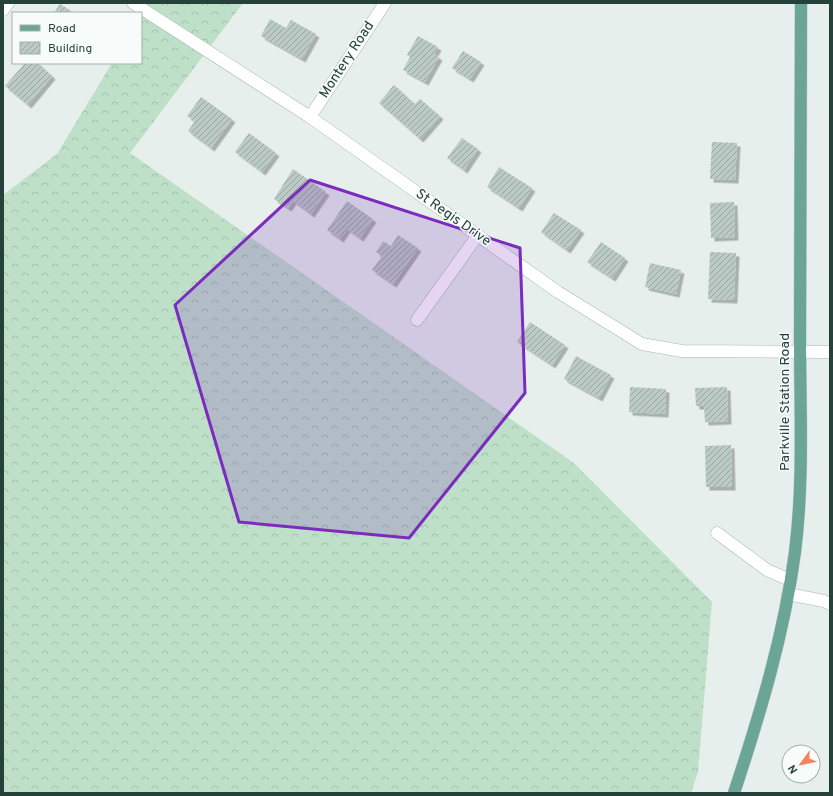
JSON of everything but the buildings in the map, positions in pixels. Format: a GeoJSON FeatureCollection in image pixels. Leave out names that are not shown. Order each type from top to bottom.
{"type":"FeatureCollection","features":[{"type":"Feature","properties":{"kind":"main road","name":"Parkville Station Road"},"geometry":{"type":"LineString","coordinates":[[734,793],[761,710],[783,625],[795,553],[799,510],[802,442],[800,352],[801,3]]}},
{"type":"Feature","properties":{"kind":"street"},"geometry":{"type":"LineString","coordinates":[[3,10],[8,3]]}},
{"type":"Feature","properties":{"kind":"street","name":"St Regis Drive"},"geometry":{"type":"LineString","coordinates":[[133,3],[310,117],[558,292],[642,344],[682,351],[830,352]]}},
{"type":"Feature","properties":{"kind":"street","name":"Montery Road"},"geometry":{"type":"LineString","coordinates":[[310,117],[385,3]]}},
{"type":"Feature","properties":{"kind":"street"},"geometry":{"type":"LineString","coordinates":[[417,320],[478,236]]}},
{"type":"Feature","properties":{"kind":"street"},"geometry":{"type":"LineString","coordinates":[[717,533],[767,570],[790,580]]}},
{"type":"Feature","properties":{"kind":"street"},"geometry":{"type":"LineString","coordinates":[[788,594],[830,604]]}},
{"type":"Feature","properties":{"kind":"highlighted area"},"geometry":{"type":"Polygon","coordinates":[[[310,180],[520,248],[525,393],[409,538],[239,522],[175,305],[310,180]]]}},
{"type":"Feature","properties":{"kind":"green space"},"geometry":{"type":"Polygon","coordinates":[[[148,3],[243,3],[130,153],[574,463],[712,602],[698,772],[691,793],[3,793],[3,195],[57,154],[111,64],[142,64],[142,12],[148,3]]]}}]}
